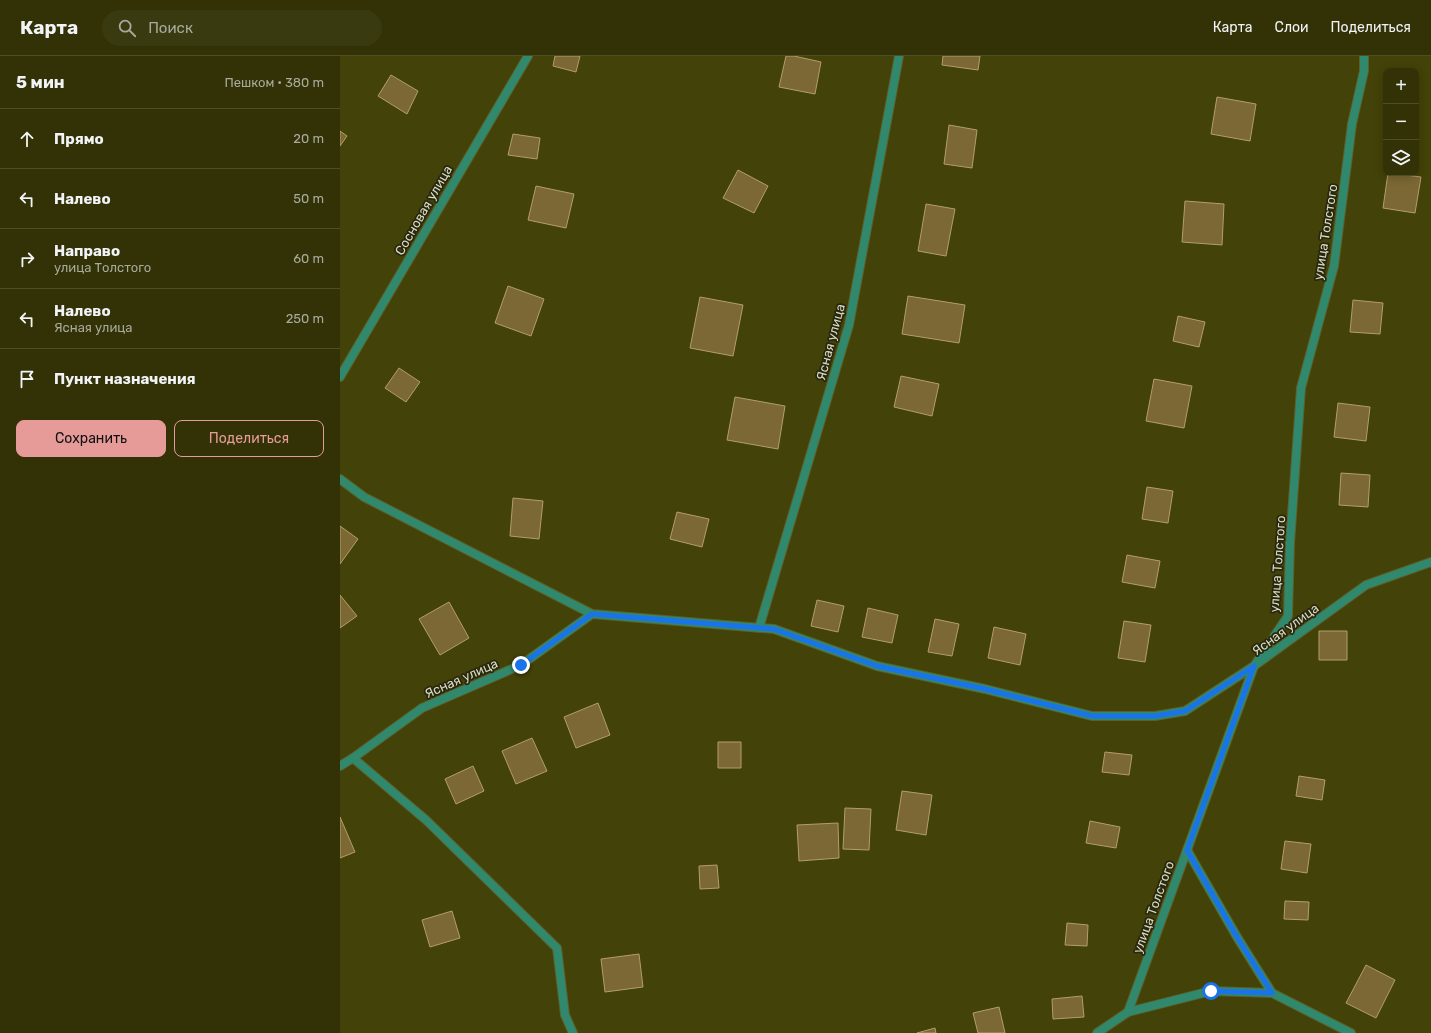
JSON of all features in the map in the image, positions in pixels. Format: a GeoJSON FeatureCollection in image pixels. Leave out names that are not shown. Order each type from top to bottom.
{"type":"FeatureCollection","features":[{"type":"Feature","properties":{"kind":"street","name":"Сосновая улица"},"geometry":{"type":"LineString","coordinates":[[340,377],[528,56]]}},
{"type":"Feature","properties":{"kind":"street","name":"Ясная улица"},"geometry":{"type":"LineString","coordinates":[[759,628],[849,325],[899,56]]}},
{"type":"Feature","properties":{"kind":"street","name":"улица Толстого"},"geometry":{"type":"LineString","coordinates":[[1128,1012],[1254,666],[1288,616],[1290,543],[1301,388],[1334,266],[1352,124],[1364,71],[1364,56]]}},
{"type":"Feature","properties":{"kind":"street"},"geometry":{"type":"LineString","coordinates":[[340,479],[364,497],[592,614]]}},
{"type":"Feature","properties":{"kind":"street","name":"Ясная улица"},"geometry":{"type":"LineString","coordinates":[[340,766],[422,708],[521,665],[592,614],[774,629],[877,666],[985,689],[1092,716],[1155,716],[1185,711],[1254,666],[1366,585],[1431,562]]}},
{"type":"Feature","properties":{"kind":"street"},"geometry":{"type":"LineString","coordinates":[[353,758],[426,820],[557,948],[565,1015],[573,1033]]}},
{"type":"Feature","properties":{"kind":"street"},"geometry":{"type":"LineString","coordinates":[[1187,850],[1237,937],[1272,993]]}},
{"type":"Feature","properties":{"kind":"street"},"geometry":{"type":"LineString","coordinates":[[1097,1033],[1128,1012],[1211,991],[1272,993],[1351,1033]]}},
{"type":"Feature","properties":{"kind":"building"},"geometry":{"type":"Polygon","coordinates":[[[555,56],[580,56],[576,72],[553,66],[555,56]]]}},
{"type":"Feature","properties":{"kind":"building"},"geometry":{"type":"Polygon","coordinates":[[[786,56],[794,56],[821,62],[815,94],[779,87],[786,56]]]}},
{"type":"Feature","properties":{"kind":"building"},"geometry":{"type":"Polygon","coordinates":[[[943,56],[980,56],[978,70],[942,65],[943,56]]]}},
{"type":"Feature","properties":{"kind":"building"},"geometry":{"type":"Polygon","coordinates":[[[391,75],[418,91],[407,114],[378,96],[391,75]]]}},
{"type":"Feature","properties":{"kind":"building"},"geometry":{"type":"Polygon","coordinates":[[[1217,97],[1256,104],[1250,141],[1211,134],[1217,97]]]}},
{"type":"Feature","properties":{"kind":"building"},"geometry":{"type":"Polygon","coordinates":[[[949,125],[977,130],[972,168],[944,164],[949,125]]]}},
{"type":"Feature","properties":{"kind":"building"},"geometry":{"type":"Polygon","coordinates":[[[340,131],[347,136],[340,146],[340,131]]]}},
{"type":"Feature","properties":{"kind":"building"},"geometry":{"type":"Polygon","coordinates":[[[513,134],[540,138],[537,159],[508,155],[513,134]]]}},
{"type":"Feature","properties":{"kind":"building"},"geometry":{"type":"Polygon","coordinates":[[[738,170],[768,186],[754,213],[723,198],[738,170]]]}},
{"type":"Feature","properties":{"kind":"building"},"geometry":{"type":"Polygon","coordinates":[[[1388,176],[1421,177],[1415,213],[1383,208],[1388,176]]]}},
{"type":"Feature","properties":{"kind":"building"},"geometry":{"type":"Polygon","coordinates":[[[536,186],[574,194],[566,228],[528,220],[536,186]]]}},
{"type":"Feature","properties":{"kind":"building"},"geometry":{"type":"Polygon","coordinates":[[[1185,201],[1224,204],[1222,245],[1182,242],[1185,201]]]}},
{"type":"Feature","properties":{"kind":"building"},"geometry":{"type":"Polygon","coordinates":[[[926,204],[955,209],[946,256],[918,251],[926,204]]]}},
{"type":"Feature","properties":{"kind":"building"},"geometry":{"type":"Polygon","coordinates":[[[508,286],[544,299],[531,336],[495,323],[508,286]]]}},
{"type":"Feature","properties":{"kind":"building"},"geometry":{"type":"Polygon","coordinates":[[[908,296],[965,305],[959,343],[902,334],[908,296]]]}},
{"type":"Feature","properties":{"kind":"building"},"geometry":{"type":"Polygon","coordinates":[[[700,297],[743,305],[733,356],[690,348],[700,297]]]}},
{"type":"Feature","properties":{"kind":"building"},"geometry":{"type":"Polygon","coordinates":[[[1353,300],[1383,303],[1380,334],[1350,332],[1353,300]]]}},
{"type":"Feature","properties":{"kind":"building"},"geometry":{"type":"Polygon","coordinates":[[[1178,316],[1205,322],[1199,347],[1173,341],[1178,316]]]}},
{"type":"Feature","properties":{"kind":"building"},"geometry":{"type":"Polygon","coordinates":[[[399,368],[420,382],[406,402],[385,388],[399,368]]]}},
{"type":"Feature","properties":{"kind":"building"},"geometry":{"type":"Polygon","coordinates":[[[901,376],[939,384],[932,416],[894,407],[901,376]]]}},
{"type":"Feature","properties":{"kind":"building"},"geometry":{"type":"Polygon","coordinates":[[[1154,379],[1192,386],[1184,428],[1146,421],[1154,379]]]}},
{"type":"Feature","properties":{"kind":"building"},"geometry":{"type":"Polygon","coordinates":[[[735,397],[785,406],[778,449],[727,440],[735,397]]]}},
{"type":"Feature","properties":{"kind":"building"},"geometry":{"type":"Polygon","coordinates":[[[1338,403],[1370,407],[1366,441],[1334,437],[1338,403]]]}},
{"type":"Feature","properties":{"kind":"building"},"geometry":{"type":"Polygon","coordinates":[[[1341,473],[1370,475],[1368,507],[1339,505],[1341,473]]]}},
{"type":"Feature","properties":{"kind":"building"},"geometry":{"type":"Polygon","coordinates":[[[1147,487],[1173,491],[1168,523],[1142,519],[1147,487]]]}},
{"type":"Feature","properties":{"kind":"building"},"geometry":{"type":"Polygon","coordinates":[[[513,498],[543,501],[539,539],[510,536],[513,498]]]}},
{"type":"Feature","properties":{"kind":"building"},"geometry":{"type":"Polygon","coordinates":[[[677,512],[709,519],[702,547],[670,539],[677,512]]]}},
{"type":"Feature","properties":{"kind":"building"},"geometry":{"type":"Polygon","coordinates":[[[340,526],[358,539],[340,564],[340,526]]]}},
{"type":"Feature","properties":{"kind":"building"},"geometry":{"type":"Polygon","coordinates":[[[1127,555],[1160,561],[1155,588],[1122,582],[1127,555]]]}},
{"type":"Feature","properties":{"kind":"building"},"geometry":{"type":"Polygon","coordinates":[[[340,595],[357,616],[340,628],[340,595]]]}},
{"type":"Feature","properties":{"kind":"building"},"geometry":{"type":"Polygon","coordinates":[[[817,600],[844,606],[838,632],[811,626],[817,600]]]}},
{"type":"Feature","properties":{"kind":"building"},"geometry":{"type":"Polygon","coordinates":[[[449,602],[469,638],[440,655],[419,619],[449,602]]]}},
{"type":"Feature","properties":{"kind":"building"},"geometry":{"type":"Polygon","coordinates":[[[868,608],[898,615],[892,643],[862,637],[868,608]]]}},
{"type":"Feature","properties":{"kind":"building"},"geometry":{"type":"Polygon","coordinates":[[[935,619],[959,624],[952,656],[928,652],[935,619]]]}},
{"type":"Feature","properties":{"kind":"building"},"geometry":{"type":"Polygon","coordinates":[[[1124,621],[1151,625],[1145,662],[1118,658],[1124,621]]]}},
{"type":"Feature","properties":{"kind":"building"},"geometry":{"type":"Polygon","coordinates":[[[994,627],[1026,634],[1020,665],[988,658],[994,627]]]}},
{"type":"Feature","properties":{"kind":"building"},"geometry":{"type":"Polygon","coordinates":[[[1319,631],[1347,631],[1347,660],[1319,660],[1319,631]]]}},
{"type":"Feature","properties":{"kind":"building"},"geometry":{"type":"Polygon","coordinates":[[[598,703],[610,735],[576,748],[564,717],[598,703]]]}},
{"type":"Feature","properties":{"kind":"building"},"geometry":{"type":"Polygon","coordinates":[[[532,738],[547,771],[516,784],[502,751],[532,738]]]}},
{"type":"Feature","properties":{"kind":"building"},"geometry":{"type":"Polygon","coordinates":[[[718,742],[741,742],[741,768],[718,768],[718,742]]]}},
{"type":"Feature","properties":{"kind":"building"},"geometry":{"type":"Polygon","coordinates":[[[1105,752],[1132,755],[1129,775],[1102,772],[1105,752]]]}},
{"type":"Feature","properties":{"kind":"building"},"geometry":{"type":"Polygon","coordinates":[[[473,766],[484,791],[456,804],[445,779],[473,766]]]}},
{"type":"Feature","properties":{"kind":"building"},"geometry":{"type":"Polygon","coordinates":[[[1299,776],[1325,780],[1322,800],[1296,796],[1299,776]]]}},
{"type":"Feature","properties":{"kind":"building"},"geometry":{"type":"Polygon","coordinates":[[[902,791],[932,795],[926,835],[896,830],[902,791]]]}},
{"type":"Feature","properties":{"kind":"building"},"geometry":{"type":"Polygon","coordinates":[[[845,808],[871,809],[869,850],[843,849],[845,808]]]}},
{"type":"Feature","properties":{"kind":"building"},"geometry":{"type":"Polygon","coordinates":[[[340,817],[355,852],[340,858],[340,817]]]}},
{"type":"Feature","properties":{"kind":"building"},"geometry":{"type":"Polygon","coordinates":[[[1090,821],[1120,827],[1116,848],[1086,843],[1090,821]]]}},
{"type":"Feature","properties":{"kind":"building"},"geometry":{"type":"Polygon","coordinates":[[[838,823],[839,858],[799,861],[797,825],[838,823]]]}},
{"type":"Feature","properties":{"kind":"building"},"geometry":{"type":"Polygon","coordinates":[[[1285,841],[1311,844],[1307,873],[1281,869],[1285,841]]]}},
{"type":"Feature","properties":{"kind":"building"},"geometry":{"type":"Polygon","coordinates":[[[717,865],[719,888],[700,889],[699,866],[717,865]]]}},
{"type":"Feature","properties":{"kind":"building"},"geometry":{"type":"Polygon","coordinates":[[[1285,901],[1309,902],[1308,920],[1284,919],[1285,901]]]}},
{"type":"Feature","properties":{"kind":"building"},"geometry":{"type":"Polygon","coordinates":[[[452,911],[460,938],[430,947],[422,920],[452,911]]]}},
{"type":"Feature","properties":{"kind":"building"},"geometry":{"type":"Polygon","coordinates":[[[1067,923],[1088,925],[1087,946],[1065,945],[1067,923]]]}},
{"type":"Feature","properties":{"kind":"building"},"geometry":{"type":"Polygon","coordinates":[[[639,954],[643,987],[605,992],[601,959],[639,954]]]}},
{"type":"Feature","properties":{"kind":"building"},"geometry":{"type":"Polygon","coordinates":[[[1366,965],[1395,980],[1376,1018],[1346,1003],[1366,965]]]}},
{"type":"Feature","properties":{"kind":"building"},"geometry":{"type":"Polygon","coordinates":[[[1082,996],[1084,1017],[1053,1019],[1052,999],[1082,996]]]}},
{"type":"Feature","properties":{"kind":"building"},"geometry":{"type":"Polygon","coordinates":[[[999,1007],[1005,1033],[978,1033],[973,1013],[999,1007]]]}},
{"type":"Feature","properties":{"kind":"building"},"geometry":{"type":"Polygon","coordinates":[[[935,1028],[936,1033],[917,1033],[935,1028]]]}},
{"type":"Feature","properties":{"kind":"route"},"geometry":{"type":"LineString","coordinates":[[521,665],[592,614],[774,629],[877,666],[985,689],[1092,716],[1155,716],[1185,711],[1254,666],[1187,850],[1237,937],[1272,993],[1211,991]]}}]}
